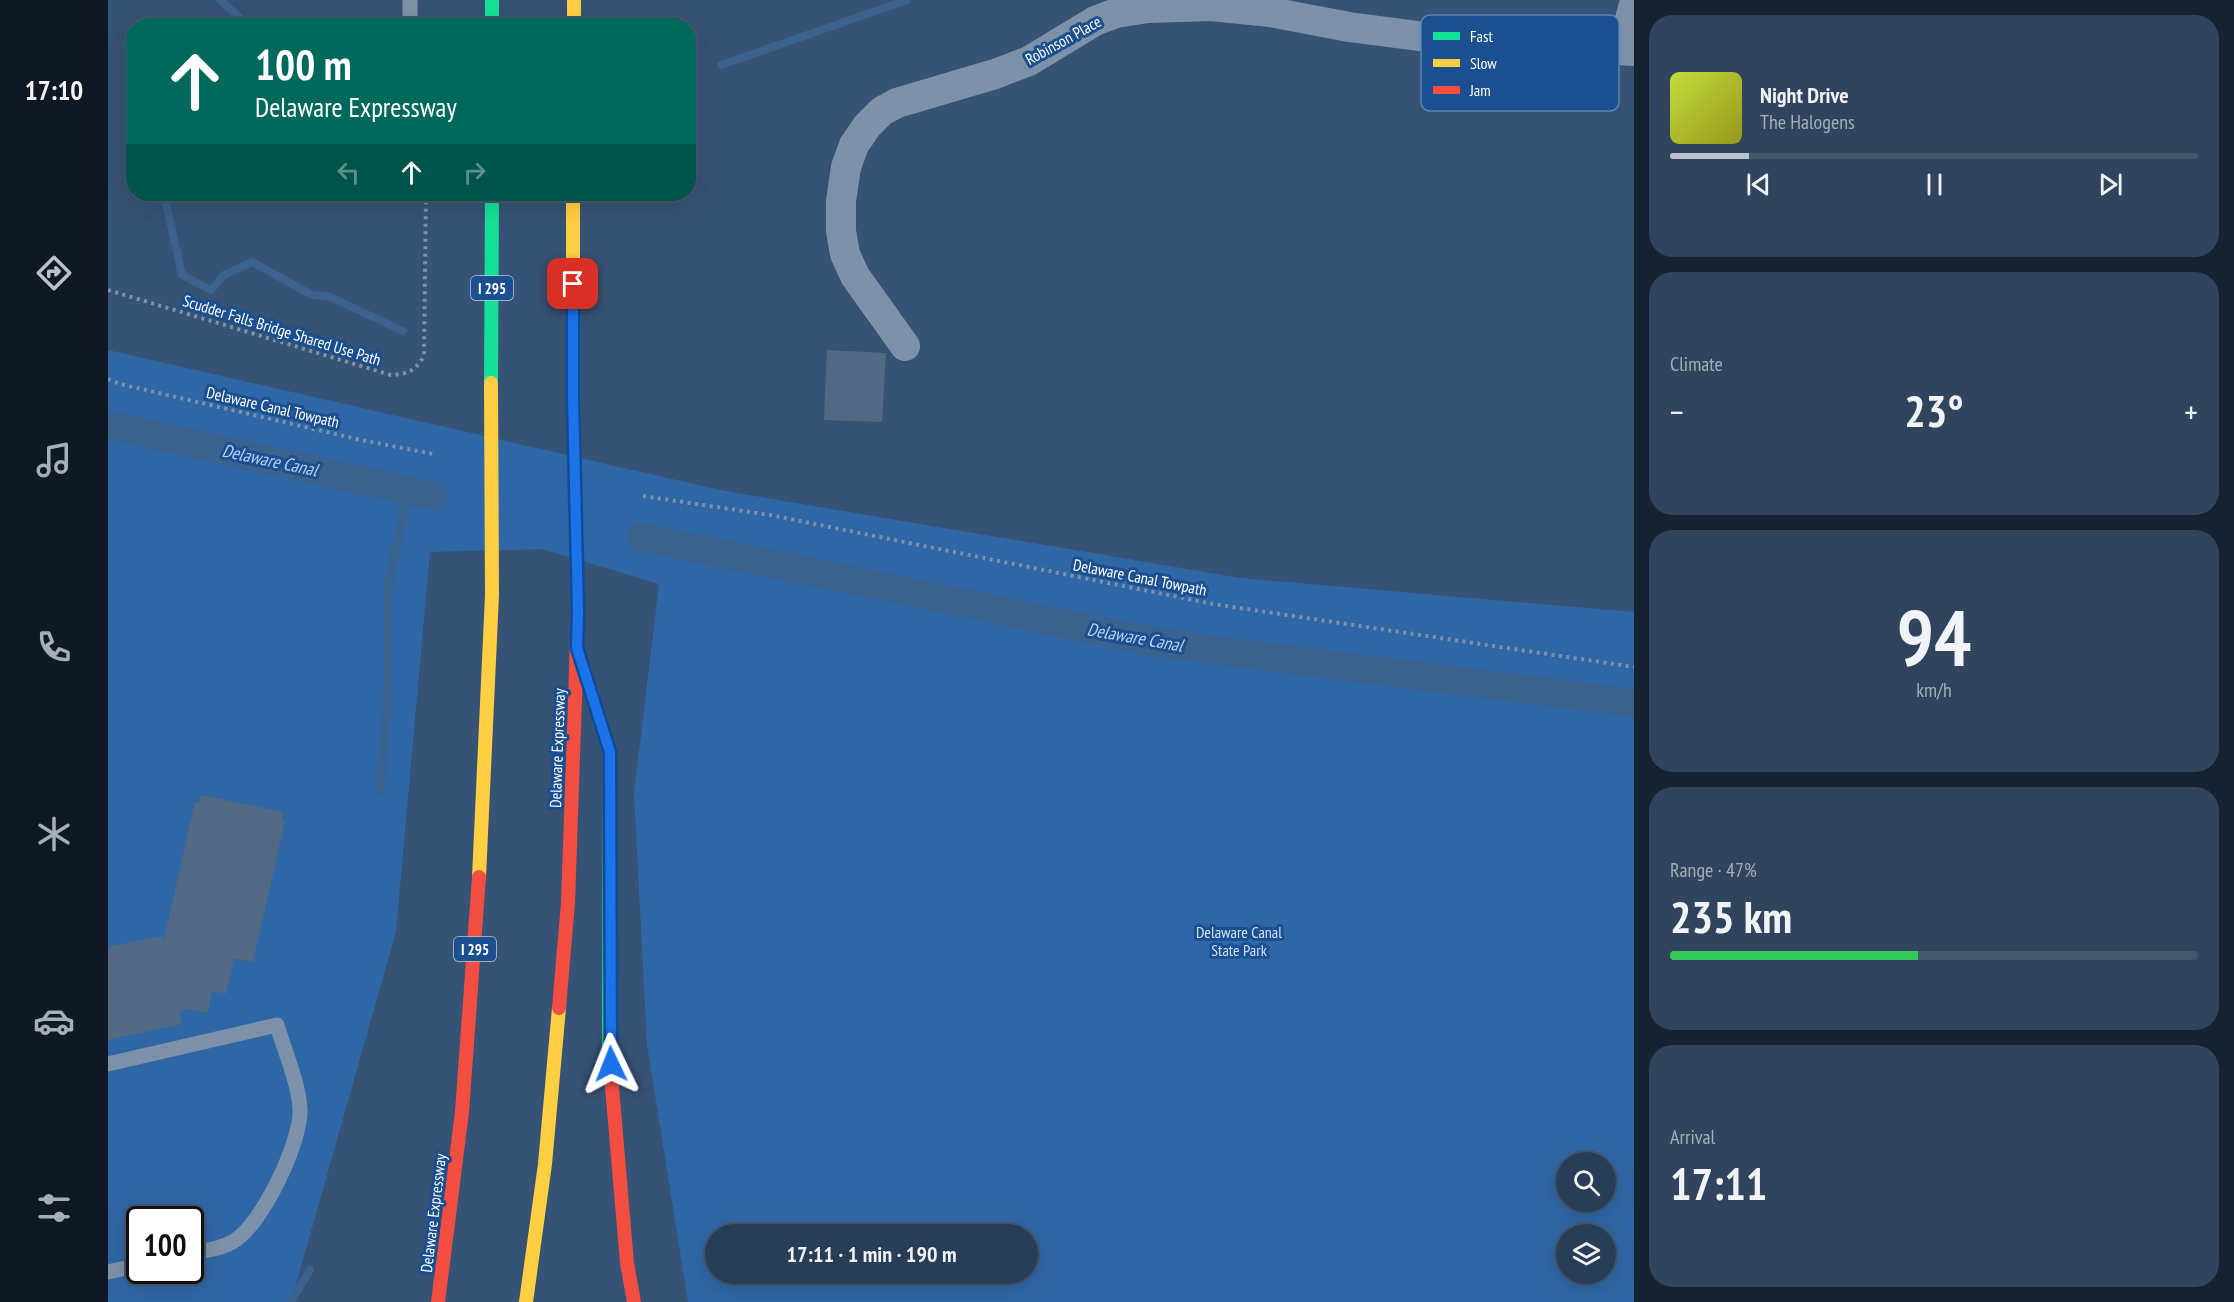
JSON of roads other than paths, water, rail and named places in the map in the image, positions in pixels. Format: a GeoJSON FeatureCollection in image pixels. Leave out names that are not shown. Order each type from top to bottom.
{"type":"FeatureCollection","features":[{"type":"Feature","properties":{"kind":"highway"},"geometry":{"type":"LineString","coordinates":[[492,0],[492,18]]}},
{"type":"Feature","properties":{"kind":"highway"},"geometry":{"type":"LineString","coordinates":[[574,0],[574,18]]}},
{"type":"Feature","properties":{"kind":"highway","name":"Delaware Expressway"},"geometry":{"type":"LineString","coordinates":[[438,1302],[462,1115],[475,956],[487,745],[492,595],[492,201]]}},
{"type":"Feature","properties":{"kind":"highway","name":"Delaware Expressway"},"geometry":{"type":"LineString","coordinates":[[526,1302],[545,1164],[568,903],[578,612],[573,398],[573,201]]}},
{"type":"Feature","properties":{"kind":"highway"},"geometry":{"type":"LineString","coordinates":[[577,648],[610,752],[609,1045],[627,1263],[634,1302]]}},
{"type":"Feature","properties":{"kind":"street","name":"Robinson Place"},"geometry":{"type":"LineString","coordinates":[[1628,50],[1634,4]]}},
{"type":"Feature","properties":{"kind":"street","name":"Robinson Place"},"geometry":{"type":"LineString","coordinates":[[905,346],[855,276],[845,254],[841,231],[841,201],[846,167],[854,145],[867,126],[882,111],[897,103],[995,74],[1029,61],[1105,17],[1116,13],[1211,6],[1270,12],[1349,27],[1421,36]]}},
{"type":"Feature","properties":{"kind":"lane"},"geometry":{"type":"LineString","coordinates":[[410,0],[410,18]]}},
{"type":"Feature","properties":{"kind":"lane"},"geometry":{"type":"LineString","coordinates":[[108,1064],[277,1025],[297,1092],[300,1110],[295,1140],[265,1207],[246,1233],[220,1247],[204,1251]]}},
{"type":"Feature","properties":{"kind":"lane"},"geometry":{"type":"LineString","coordinates":[[108,1272],[126,1268]]}},
{"type":"Feature","properties":{"kind":"waterway"},"geometry":{"type":"LineString","coordinates":[[220,0],[240,18]]}},
{"type":"Feature","properties":{"kind":"waterway"},"geometry":{"type":"LineString","coordinates":[[721,65],[907,0]]}},
{"type":"Feature","properties":{"kind":"waterway"},"geometry":{"type":"LineString","coordinates":[[166,201],[182,275],[211,290],[224,275],[252,262],[312,295],[328,296],[403,331]]}},
{"type":"Feature","properties":{"kind":"waterway","name":"Delaware Canal"},"geometry":{"type":"LineString","coordinates":[[108,425],[433,496]]}},
{"type":"Feature","properties":{"kind":"waterway"},"geometry":{"type":"LineString","coordinates":[[380,791],[388,691],[388,587],[408,490]]}},
{"type":"Feature","properties":{"kind":"waterway","name":"Delaware Canal"},"geometry":{"type":"LineString","coordinates":[[641,537],[1159,643],[1634,703]]}},
{"type":"Feature","properties":{"kind":"waterway"},"geometry":{"type":"LineString","coordinates":[[291,1302],[310,1270]]}},
{"type":"Feature","properties":{"kind":"park label","name":"Delaware Canal State Park"},"geometry":{"type":"Point","coordinates":[1239,941]}}]}
